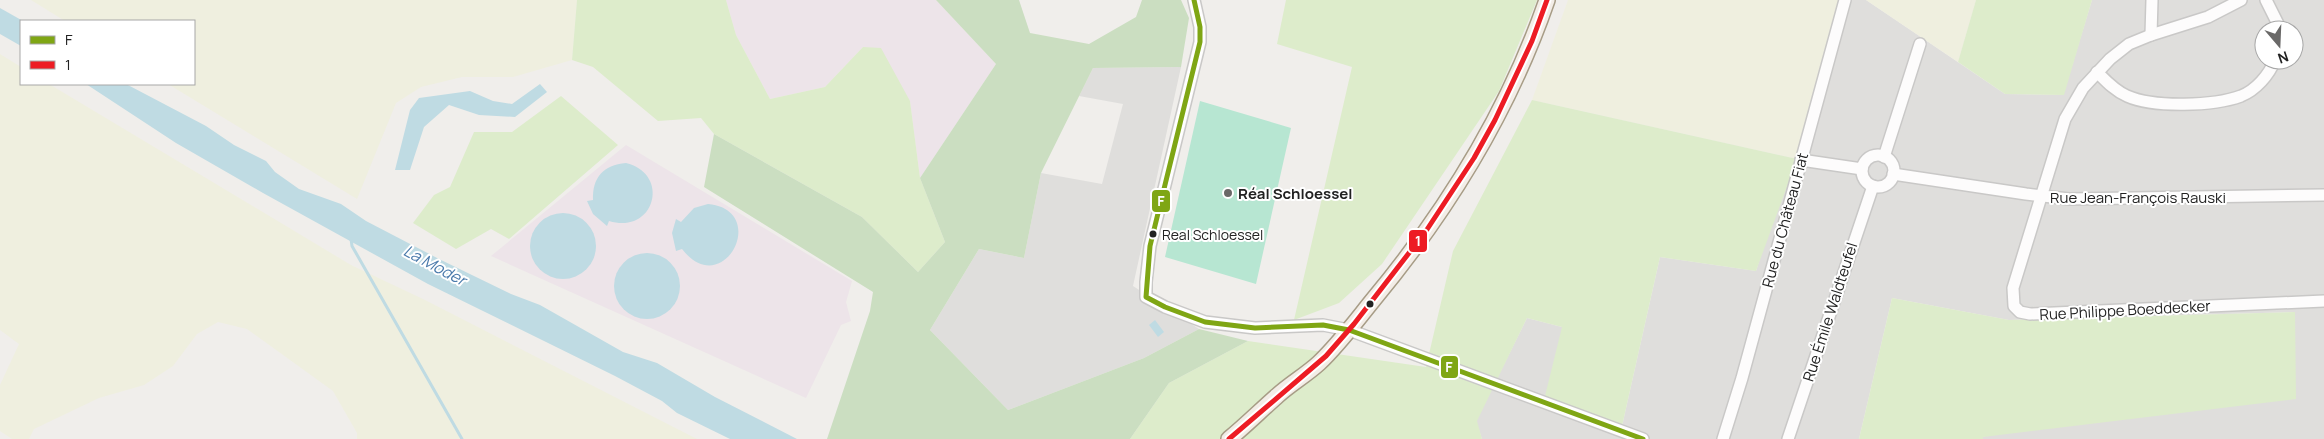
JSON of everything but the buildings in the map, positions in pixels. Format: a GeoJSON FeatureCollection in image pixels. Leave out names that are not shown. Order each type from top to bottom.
{"type":"FeatureCollection","features":[{"type":"Feature","properties":{"kind":"main road"},"geometry":{"type":"LineString","coordinates":[[1229,439],[1250,422],[1270,412],[1296,392],[1425,233],[1469,167],[1511,87],[1547,0]]}},
{"type":"Feature","properties":{"kind":"street"},"geometry":{"type":"LineString","coordinates":[[1194,0],[1200,27],[1200,42],[1150,246],[1146,297],[1165,307],[1205,322],[1255,328],[1323,325],[1348,330],[1643,439]]}},
{"type":"Feature","properties":{"kind":"street","name":"Rue du Château Fiat"},"geometry":{"type":"LineString","coordinates":[[1723,439],[1742,378],[1846,0]]}},
{"type":"Feature","properties":{"kind":"street"},"geometry":{"type":"LineString","coordinates":[[2151,35],[2152,0]]}},
{"type":"Feature","properties":{"kind":"street","name":"Rue Philippe Boeddecker"},"geometry":{"type":"LineString","coordinates":[[2241,0],[2208,17],[2129,44],[2110,59],[2084,88],[2066,119],[2012,292],[2014,306],[2024,314],[2324,301]]}},
{"type":"Feature","properties":{"kind":"street"},"geometry":{"type":"LineString","coordinates":[[2266,0],[2276,20]]}},
{"type":"Feature","properties":{"kind":"street"},"geometry":{"type":"LineString","coordinates":[[1884,157],[1920,44]]}},
{"type":"Feature","properties":{"kind":"street"},"geometry":{"type":"LineString","coordinates":[[2097,72],[2109,84],[2126,96],[2144,102],[2176,104],[2222,101],[2242,95],[2262,81],[2269,70]]}},
{"type":"Feature","properties":{"kind":"street"},"geometry":{"type":"LineString","coordinates":[[1884,157],[1892,164],[1893,174],[1884,186],[1873,186],[1863,178],[1862,169],[1870,158],[1884,157]]}},
{"type":"Feature","properties":{"kind":"street"},"geometry":{"type":"LineString","coordinates":[[1802,160],[1862,169]]}},
{"type":"Feature","properties":{"kind":"street","name":"Rue Jean-François Rauski"},"geometry":{"type":"LineString","coordinates":[[1893,174],[2043,197],[2137,199],[2324,195]]}},
{"type":"Feature","properties":{"kind":"street","name":"Rue Émile Waldteufel"},"geometry":{"type":"LineString","coordinates":[[1788,439],[1873,186]]}},
{"type":"Feature","properties":{"kind":"shaded area"},"geometry":{"type":"Polygon","coordinates":[[[726,0],[936,0],[996,64],[920,178],[910,101],[863,47],[825,87],[770,99],[736,35],[726,0]]]}},
{"type":"Feature","properties":{"kind":"shaded area"},"geometry":{"type":"Polygon","coordinates":[[[1842,0],[1866,0],[2005,94],[2063,95],[2092,0],[2324,0],[2324,439],[1983,439],[1983,437],[2295,312],[2009,320],[1892,298],[1859,439],[1482,439],[1476,421],[1527,318],[1562,327],[1622,426],[1660,257],[1756,271],[1842,0]]]}},
{"type":"Feature","properties":{"kind":"shaded area"},"geometry":{"type":"Polygon","coordinates":[[[1181,67],[1133,286],[1199,329],[1144,358],[1008,410],[930,330],[979,249],[1024,258],[1041,173],[1102,184],[1123,104],[1079,96],[1093,68],[1181,67]]]}},
{"type":"Feature","properties":{"kind":"shaded area"},"geometry":{"type":"Polygon","coordinates":[[[626,145],[852,281],[846,302],[851,321],[841,325],[806,398],[491,256],[626,145]]]}},
{"type":"Feature","properties":{"kind":"green space"},"geometry":{"type":"Polygon","coordinates":[[[31,0],[577,0],[572,60],[513,77],[462,77],[421,87],[396,103],[357,199],[170,85],[195,85],[195,20],[63,20],[31,0]]]}},
{"type":"Feature","properties":{"kind":"green space"},"geometry":{"type":"Polygon","coordinates":[[[577,0],[726,0],[736,35],[770,99],[825,87],[863,47],[881,48],[910,101],[920,178],[945,242],[918,272],[862,217],[714,134],[701,118],[658,121],[593,67],[572,60],[577,0]]]}},
{"type":"Feature","properties":{"kind":"green space"},"geometry":{"type":"Polygon","coordinates":[[[936,0],[1019,0],[1030,33],[1089,44],[1136,17],[1142,0],[1181,0],[1189,18],[1181,67],[1093,68],[1041,173],[1024,258],[979,249],[930,330],[1008,410],[1144,358],[1199,329],[1248,341],[1169,383],[1130,439],[827,439],[870,311],[873,292],[704,187],[714,134],[862,217],[918,272],[945,242],[920,178],[996,64],[936,0]]]}},
{"type":"Feature","properties":{"kind":"green space"},"geometry":{"type":"Polygon","coordinates":[[[1286,0],[1537,0],[1499,91],[1382,264],[1339,303],[1294,320],[1352,67],[1277,44],[1286,0]]]}},
{"type":"Feature","properties":{"kind":"green space"},"geometry":{"type":"Polygon","coordinates":[[[1568,0],[1842,0],[1797,159],[1532,100],[1568,0]]]}},
{"type":"Feature","properties":{"kind":"green space"},"geometry":{"type":"Polygon","coordinates":[[[1866,0],[1976,0],[1958,62],[1866,0]]]}},
{"type":"Feature","properties":{"kind":"green space"},"geometry":{"type":"Polygon","coordinates":[[[1976,0],[2092,0],[2064,95],[2005,94],[1958,62],[1976,0]]]}},
{"type":"Feature","properties":{"kind":"green space"},"geometry":{"type":"Polygon","coordinates":[[[0,54],[20,66],[20,85],[51,85],[351,265],[425,300],[697,439],[357,439],[357,433],[333,391],[247,329],[218,322],[197,334],[173,366],[144,385],[99,398],[34,429],[29,439],[12,439],[0,431],[0,385],[19,344],[0,330],[0,54]]]}},
{"type":"Feature","properties":{"kind":"green space"},"geometry":{"type":"Polygon","coordinates":[[[561,96],[618,145],[509,239],[491,229],[456,249],[413,223],[434,195],[450,187],[474,132],[512,132],[561,96]]]}},
{"type":"Feature","properties":{"kind":"green space"},"geometry":{"type":"Polygon","coordinates":[[[1532,100],[1797,159],[1756,271],[1660,257],[1622,426],[1545,396],[1562,327],[1527,318],[1477,421],[1482,439],[1130,439],[1169,383],[1248,341],[1426,367],[1453,251],[1532,100]]]}},
{"type":"Feature","properties":{"kind":"green space","name":"Réal Schloessel"},"geometry":{"type":"Polygon","coordinates":[[[1200,101],[1291,128],[1256,284],[1165,257],[1200,101]]]}},
{"type":"Feature","properties":{"kind":"green space"},"geometry":{"type":"Polygon","coordinates":[[[1892,298],[2009,320],[2295,312],[2296,399],[1983,437],[1983,439],[1859,439],[1892,298]]]}},
{"type":"Feature","properties":{"kind":"water"},"geometry":{"type":"Polygon","coordinates":[[[0,8],[21,20],[20,45],[0,34],[0,8]]]}},
{"type":"Feature","properties":{"kind":"water"},"geometry":{"type":"Polygon","coordinates":[[[540,84],[547,92],[515,117],[479,115],[449,105],[424,127],[410,170],[395,170],[410,110],[419,98],[470,91],[493,101],[512,104],[540,84]]]}},
{"type":"Feature","properties":{"kind":"water","name":"La Moder"},"geometry":{"type":"Polygon","coordinates":[[[88,85],[128,85],[206,126],[234,145],[266,161],[275,172],[299,189],[341,204],[366,221],[439,259],[511,294],[540,305],[623,352],[657,363],[715,397],[797,439],[730,439],[677,413],[662,401],[615,376],[428,284],[176,143],[88,85]]]}},
{"type":"Feature","properties":{"kind":"water"},"geometry":{"type":"Polygon","coordinates":[[[626,163],[640,169],[649,179],[653,190],[652,201],[646,212],[637,219],[625,223],[609,221],[607,226],[593,214],[587,201],[593,200],[594,185],[600,174],[618,164],[626,163]]]}},
{"type":"Feature","properties":{"kind":"water"},"geometry":{"type":"Polygon","coordinates":[[[708,204],[727,210],[736,221],[738,235],[734,249],[725,260],[712,265],[697,263],[682,249],[676,251],[672,233],[676,219],[681,222],[694,208],[708,204]]]}},
{"type":"Feature","properties":{"kind":"water"},"geometry":{"type":"Polygon","coordinates":[[[569,213],[587,222],[594,233],[596,246],[594,259],[587,270],[576,277],[557,279],[539,270],[532,259],[530,240],[539,222],[550,215],[569,213]]]}},
{"type":"Feature","properties":{"kind":"water"},"geometry":{"type":"Polygon","coordinates":[[[653,253],[671,262],[678,273],[680,286],[678,299],[671,310],[660,317],[641,319],[623,310],[616,299],[614,280],[623,262],[634,255],[653,253]]]}},
{"type":"Feature","properties":{"kind":"water"},"geometry":{"type":"Polygon","coordinates":[[[1155,320],[1164,332],[1158,337],[1149,325],[1155,320]]]}},
{"type":"Feature","properties":{"kind":"waterway"},"geometry":{"type":"LineString","coordinates":[[351,239],[352,246],[462,439]]}},
{"type":"Feature","properties":{"kind":"transit line","name":"F"},"geometry":{"type":"LineString","coordinates":[[1194,0],[1200,27],[1200,42],[1150,246],[1146,297],[1165,307],[1205,322],[1255,328],[1323,325],[1349,330],[1643,439]]}},
{"type":"Feature","properties":{"kind":"transit line","name":"1"},"geometry":{"type":"LineString","coordinates":[[1229,439],[1326,356],[1354,324],[1426,231],[1474,158],[1495,120],[1532,41],[1547,0]]}},
{"type":"Feature","properties":{"kind":"place","name":"Réal Schloessel"},"geometry":{"type":"Point","coordinates":[1228,193]}},
{"type":"Feature","properties":{"kind":"place","name":"Real Schloessel"},"geometry":{"type":"Point","coordinates":[1153,234]}}]}
